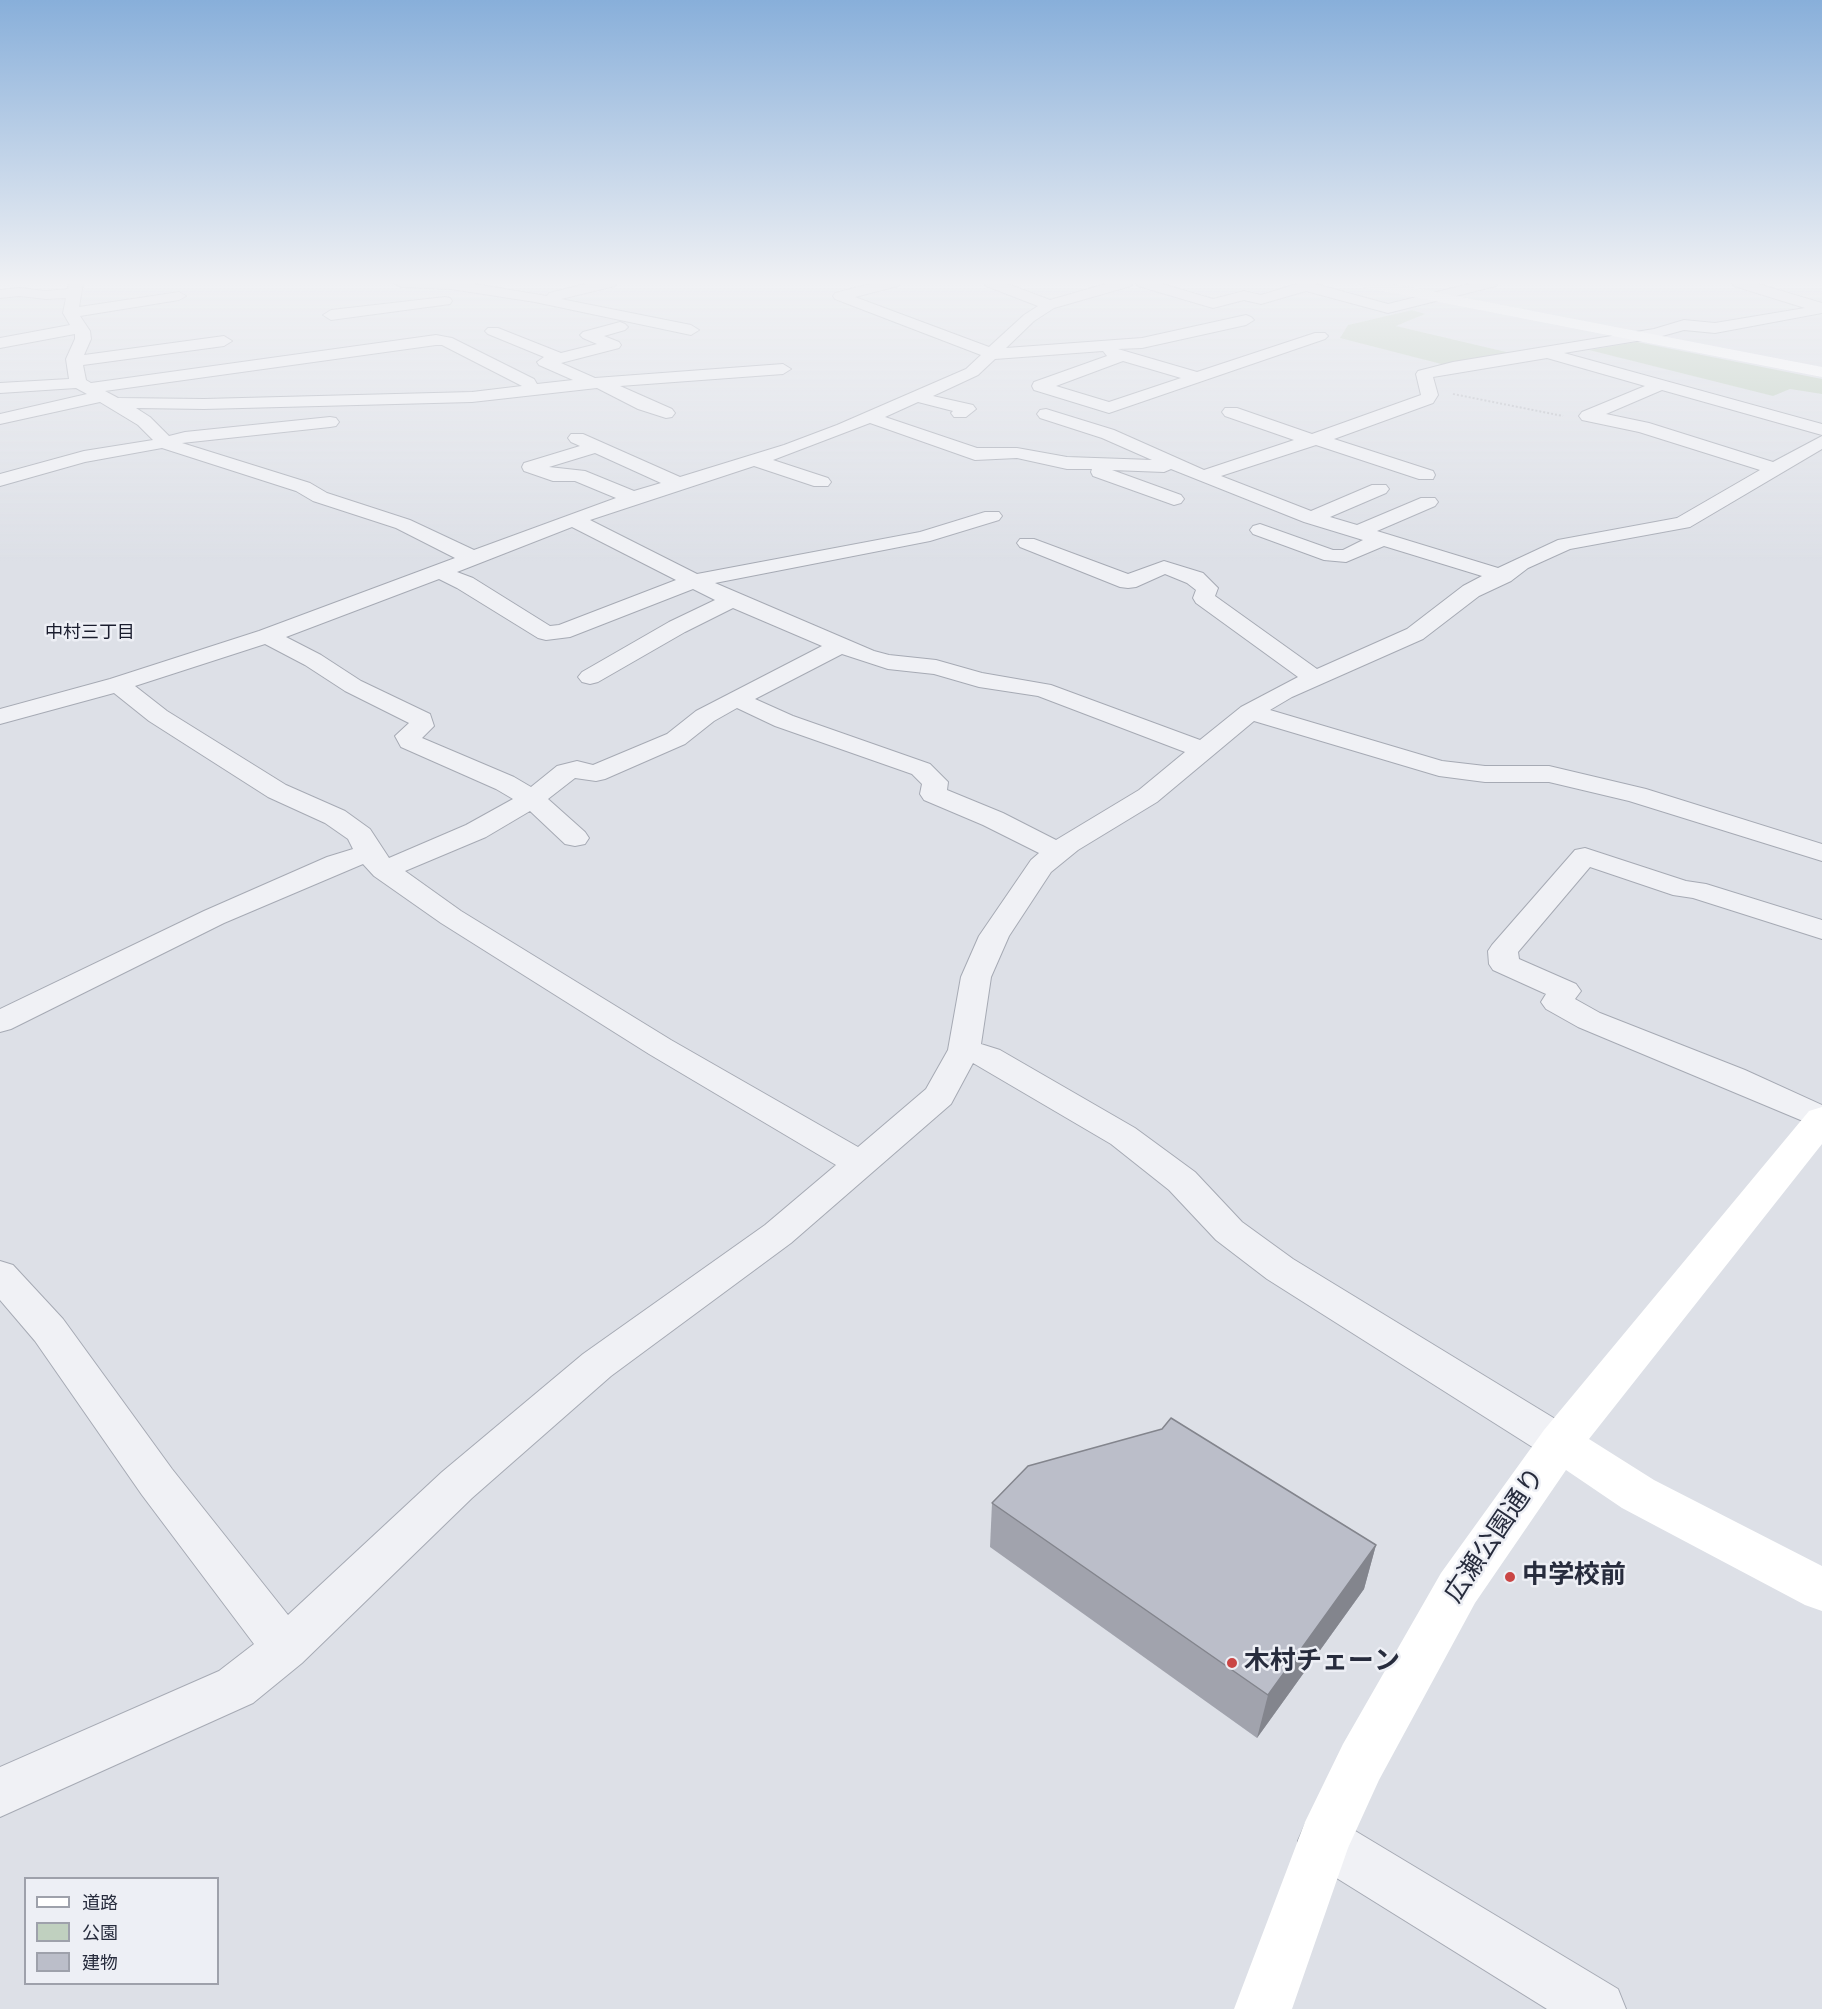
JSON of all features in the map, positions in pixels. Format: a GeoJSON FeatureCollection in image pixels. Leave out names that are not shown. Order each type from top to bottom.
{"type":"FeatureCollection","features":[{"type":"Feature","properties":{"kind":"street"},"geometry":{"type":"LineString","coordinates":[[81,377],[97,392],[144,421],[166,442],[179,449],[303,487],[320,497],[404,524],[462,553],[475,557]]}},
{"type":"Feature","properties":{"kind":"street"},"geometry":{"type":"LineString","coordinates":[[0,419],[97,392],[196,377]]}},
{"type":"Feature","properties":{"kind":"street"},"geometry":{"type":"LineString","coordinates":[[516,377],[528,383],[533,390]]}},
{"type":"Feature","properties":{"kind":"street"},"geometry":{"type":"LineString","coordinates":[[582,377],[666,413]]}},
{"type":"Feature","properties":{"kind":"street"},"geometry":{"type":"LineString","coordinates":[[0,388],[345,401],[472,397],[597,383],[680,377]]}},
{"type":"Feature","properties":{"kind":"street"},"geometry":{"type":"LineString","coordinates":[[0,717],[118,684],[267,636],[440,572],[508,543],[633,498],[790,449],[962,377]]}},
{"type":"Feature","properties":{"kind":"street"},"geometry":{"type":"LineString","coordinates":[[1065,377],[1040,386],[1109,408],[1202,377]]}},
{"type":"Feature","properties":{"kind":"street"},"geometry":{"type":"LineString","coordinates":[[1194,377],[1198,378]]}},
{"type":"Feature","properties":{"kind":"street"},"geometry":{"type":"LineString","coordinates":[[1203,476],[1427,399],[1430,395],[1425,377]]}},
{"type":"Feature","properties":{"kind":"street"},"geometry":{"type":"LineString","coordinates":[[1632,377],[1822,430]]}},
{"type":"Feature","properties":{"kind":"street"},"geometry":{"type":"LineString","coordinates":[[1588,416],[1661,385]]}},
{"type":"Feature","properties":{"kind":"street"},"geometry":{"type":"LineString","coordinates":[[917,397],[967,409],[960,413]]}},
{"type":"Feature","properties":{"kind":"street"},"geometry":{"type":"LineString","coordinates":[[1227,413],[1309,441],[1426,475]]}},
{"type":"Feature","properties":{"kind":"street"},"geometry":{"type":"LineString","coordinates":[[1046,414],[1108,434],[1203,476],[1311,518],[1503,576]]}},
{"type":"Feature","properties":{"kind":"street"},"geometry":{"type":"LineString","coordinates":[[1588,416],[1643,427],[1782,463],[1822,466]]}},
{"type":"Feature","properties":{"kind":"street"},"geometry":{"type":"LineString","coordinates":[[869,417],[963,451],[975,454],[1026,453],[1173,499]]}},
{"type":"Feature","properties":{"kind":"street"},"geometry":{"type":"LineString","coordinates":[[0,480],[84,457],[185,437],[330,423]]}},
{"type":"Feature","properties":{"kind":"street"},"geometry":{"type":"LineString","coordinates":[[633,498],[578,475],[553,475],[531,468],[593,439],[679,484]]}},
{"type":"Feature","properties":{"kind":"street"},"geometry":{"type":"LineString","coordinates":[[0,1792],[236,1687],[285,1648],[457,1485],[597,1365],[778,1234],[939,1096],[964,1050],[976,977],[994,936],[1041,866],[1058,852],[1148,796],[1250,712],[1284,692],[1415,634],[1471,591],[1565,544],[1683,523],[1822,441]]}},
{"type":"Feature","properties":{"kind":"street"},"geometry":{"type":"LineString","coordinates":[[0,459],[35,471]]}},
{"type":"Feature","properties":{"kind":"street"},"geometry":{"type":"LineString","coordinates":[[753,460],[821,482]]}},
{"type":"Feature","properties":{"kind":"street"},"geometry":{"type":"LineString","coordinates":[[1067,465],[1181,466]]}},
{"type":"Feature","properties":{"kind":"street"},"geometry":{"type":"LineString","coordinates":[[1311,518],[1380,489]]}},
{"type":"Feature","properties":{"kind":"street"},"geometry":{"type":"LineString","coordinates":[[1359,532],[1428,502]]}},
{"type":"Feature","properties":{"kind":"street"},"geometry":{"type":"LineString","coordinates":[[440,572],[465,583],[546,633],[562,632],[694,581],[923,537],[992,516]]}},
{"type":"Feature","properties":{"kind":"street"},"geometry":{"type":"LineString","coordinates":[[574,520],[734,600],[840,646],[888,662],[936,667],[979,680],[1043,690],[1205,751]]}},
{"type":"Feature","properties":{"kind":"street"},"geometry":{"type":"LineString","coordinates":[[1260,530],[1331,556],[1346,556],[1383,539]]}},
{"type":"Feature","properties":{"kind":"street"},"geometry":{"type":"LineString","coordinates":[[1027,543],[1128,582],[1164,567],[1195,578],[1207,588],[1204,598],[1315,678]]}},
{"type":"Feature","properties":{"kind":"street"},"geometry":{"type":"LineString","coordinates":[[590,677],[677,627],[734,600]]}},
{"type":"Feature","properties":{"kind":"street"},"geometry":{"type":"LineString","coordinates":[[267,636],[313,660],[353,686],[421,719],[422,726],[408,736],[410,742],[505,783],[532,799],[575,838]]}},
{"type":"Feature","properties":{"kind":"street"},"geometry":{"type":"LineString","coordinates":[[0,1022],[214,917],[337,863],[376,861],[476,831],[532,799],[566,772],[577,769],[596,773],[676,739],[705,716],[840,646]]}},
{"type":"Feature","properties":{"kind":"street"},"geometry":{"type":"LineString","coordinates":[[118,684],[158,716],[277,791],[335,816],[360,835],[376,861],[451,917],[660,1047],[859,1163]]}},
{"type":"Feature","properties":{"kind":"street"},"geometry":{"type":"LineString","coordinates":[[736,699],[784,721],[921,769],[935,782],[933,794],[993,819],[1058,852]]}},
{"type":"Feature","properties":{"kind":"street"},"geometry":{"type":"LineString","coordinates":[[1250,712],[1439,768],[1485,774],[1549,774],[1626,792],[1822,853]]}},
{"type":"Feature","properties":{"kind":"street"},"geometry":{"type":"LineString","coordinates":[[1822,930],[1696,890],[1683,889],[1585,856],[1503,951],[1504,964],[1565,991],[1557,1002],[1589,1020],[1733,1078],[1822,1118]]}},
{"type":"Feature","properties":{"kind":"street"},"geometry":{"type":"LineString","coordinates":[[964,1050],[988,1057],[1123,1136],[1182,1181],[1229,1231],[1280,1269],[1638,1494],[1822,1590]]}},
{"type":"Feature","properties":{"kind":"street","name":"広瀬公園通り"},"geometry":{"type":"LineString","coordinates":[[1263,2009],[1324,1841],[1361,1762],[1458,1588],[1560,1443],[1822,1118]]}},
{"type":"Feature","properties":{"kind":"street"},"geometry":{"type":"LineString","coordinates":[[0,1275],[49,1330],[157,1482],[285,1648]]}},
{"type":"Feature","properties":{"kind":"street"},"geometry":{"type":"LineString","coordinates":[[1324,1841],[1598,2009]]}},
{"type":"Feature","properties":{"kind":"path"},"geometry":{"type":"LineString","coordinates":[[1428,389],[1556,416],[1588,416]]}},
{"type":"Feature","properties":{"kind":"green space"},"geometry":{"type":"Polygon","coordinates":[[[1696,377],[1811,377],[1822,379],[1822,394],[1790,389],[1773,396],[1696,377]]]}},
{"type":"Feature","properties":{"kind":"building","name":"木村チェーン"},"geometry":{"type":"Polygon","coordinates":[[[1171,1418],[1376,1545],[1268,1695],[992,1503],[1028,1466],[1162,1429],[1171,1418]]]}},
{"type":"Feature","properties":{"kind":"place","name":"中学校前"},"geometry":{"type":"Point","coordinates":[1510,1577]}},
{"type":"Feature","properties":{"kind":"place","name":"木村チェーン"},"geometry":{"type":"Point","coordinates":[1232,1663]}},
{"type":"Feature","properties":{"kind":"district","name":"中村三丁目"},"geometry":{"type":"Point","coordinates":[90,634]}}]}
